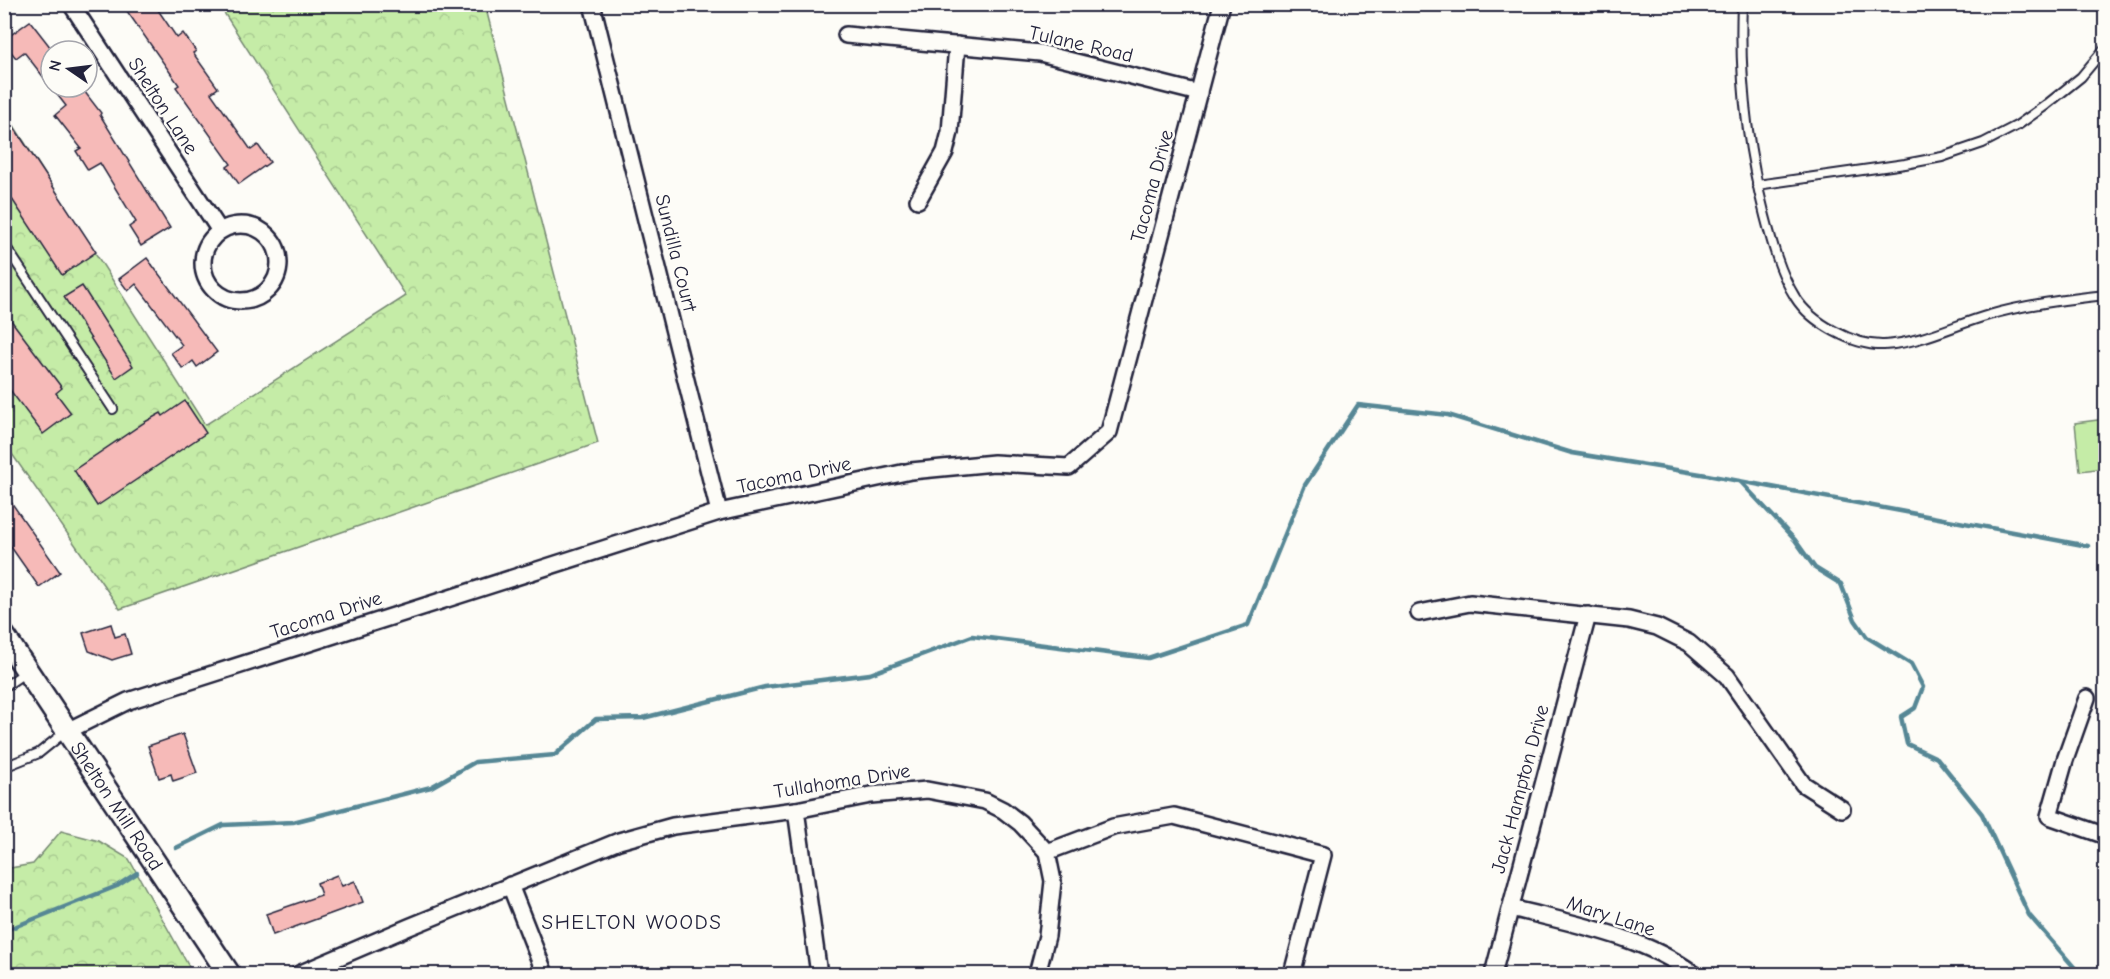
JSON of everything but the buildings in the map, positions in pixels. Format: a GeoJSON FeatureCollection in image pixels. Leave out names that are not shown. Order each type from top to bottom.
{"type":"FeatureCollection","features":[{"type":"Feature","properties":{"kind":"street","name":"Shelton Lane"},"geometry":{"type":"LineString","coordinates":[[71,4],[220,231]]}},
{"type":"Feature","properties":{"kind":"street","name":"Sundilla Court"},"geometry":{"type":"LineString","coordinates":[[592,4],[719,512]]}},
{"type":"Feature","properties":{"kind":"street","name":"Tacoma Drive"},"geometry":{"type":"LineString","coordinates":[[67,731],[128,701],[719,512],[911,471],[994,463],[1069,467],[1109,432],[1222,4]]}},
{"type":"Feature","properties":{"kind":"street","name":"Tulane Road"},"geometry":{"type":"LineString","coordinates":[[846,35],[1040,53],[1199,93]]}},
{"type":"Feature","properties":{"kind":"street"},"geometry":{"type":"LineString","coordinates":[[918,200],[945,152],[950,132],[957,45]]}},
{"type":"Feature","properties":{"kind":"street"},"geometry":{"type":"LineString","coordinates":[[231,226],[255,227],[265,233],[273,243],[278,254],[279,266],[273,283],[260,296],[248,300],[235,300],[223,296],[212,288],[204,271],[205,251],[220,231],[231,226]]}},
{"type":"Feature","properties":{"kind":"street"},"geometry":{"type":"LineString","coordinates":[[1419,613],[1470,603],[1629,620],[1648,625],[1689,644],[1727,676],[1803,784],[1842,809]]}},
{"type":"Feature","properties":{"kind":"street","name":"Jack Hampton Drive"},"geometry":{"type":"LineString","coordinates":[[1493,975],[1588,615]]}},
{"type":"Feature","properties":{"kind":"street","name":"Shelton Mill Road"},"geometry":{"type":"LineString","coordinates":[[4,636],[229,975]]}},
{"type":"Feature","properties":{"kind":"street"},"geometry":{"type":"LineString","coordinates":[[2086,698],[2049,816],[2106,836]]}},
{"type":"Feature","properties":{"kind":"street","name":"Tullahoma Drive"},"geometry":{"type":"LineString","coordinates":[[299,975],[619,841],[673,825],[796,810],[871,795],[927,790],[985,801],[1003,810],[1020,823],[1047,852]]}},
{"type":"Feature","properties":{"kind":"street"},"geometry":{"type":"LineString","coordinates":[[796,810],[819,975]]}},
{"type":"Feature","properties":{"kind":"street"},"geometry":{"type":"LineString","coordinates":[[1037,975],[1047,936],[1053,881],[1047,852],[1113,827],[1174,816],[1323,855],[1292,975]]}},
{"type":"Feature","properties":{"kind":"street"},"geometry":{"type":"LineString","coordinates":[[510,885],[545,975]]}},
{"type":"Feature","properties":{"kind":"street","name":"Mary Lane"},"geometry":{"type":"LineString","coordinates":[[1511,908],[1624,938],[1676,961],[1694,975]]}},
{"type":"Feature","properties":{"kind":"lane"},"geometry":{"type":"LineString","coordinates":[[1742,4],[1741,35],[1747,129],[1757,184],[1771,242],[1795,298],[1807,311],[1832,331],[1845,337],[1880,345],[1900,344],[1990,315],[2057,300],[2106,296]]}},
{"type":"Feature","properties":{"kind":"lane"},"geometry":{"type":"LineString","coordinates":[[1757,184],[1905,164],[1942,157],[1983,143],[2018,124],[2046,105],[2081,77],[2106,47]]}},
{"type":"Feature","properties":{"kind":"lane"},"geometry":{"type":"LineString","coordinates":[[4,244],[112,410]]}},
{"type":"Feature","properties":{"kind":"lane"},"geometry":{"type":"LineString","coordinates":[[4,687],[28,671]]}},
{"type":"Feature","properties":{"kind":"lane"},"geometry":{"type":"LineString","coordinates":[[4,767],[39,753],[67,731]]}},
{"type":"Feature","properties":{"kind":"green space"},"geometry":{"type":"Polygon","coordinates":[[[219,5],[485,5],[598,443],[120,609],[5,444],[4,110],[205,425],[406,296],[219,5]]]}},
{"type":"Feature","properties":{"kind":"green space"},"geometry":{"type":"Polygon","coordinates":[[[2105,419],[2105,468],[2080,471],[2075,423],[2105,419]]]}},
{"type":"Feature","properties":{"kind":"green space"},"geometry":{"type":"Polygon","coordinates":[[[61,831],[99,841],[129,859],[193,974],[5,974],[5,869],[33,864],[61,831]]]}},
{"type":"Feature","properties":{"kind":"waterway"},"geometry":{"type":"LineString","coordinates":[[176,848],[223,825],[293,822],[431,787],[475,762],[555,755],[596,719],[643,718],[765,687],[870,674],[972,636],[1148,658],[1248,625],[1305,485],[1358,405],[1448,415],[1572,453],[1707,475],[2088,546]]}},
{"type":"Feature","properties":{"kind":"waterway"},"geometry":{"type":"LineString","coordinates":[[1741,482],[1795,540],[1815,568],[1841,584],[1855,620],[1867,637],[1911,664],[1923,687],[1915,708],[1901,717],[1907,744],[1937,758],[1982,814],[2029,915],[2080,974]]}},
{"type":"Feature","properties":{"kind":"waterway"},"geometry":{"type":"LineString","coordinates":[[4,931],[117,886],[137,873]]}},
{"type":"Feature","properties":{"kind":"district","name":"SHELTON WOODS"},"geometry":{"type":"Point","coordinates":[632,922]}}]}
